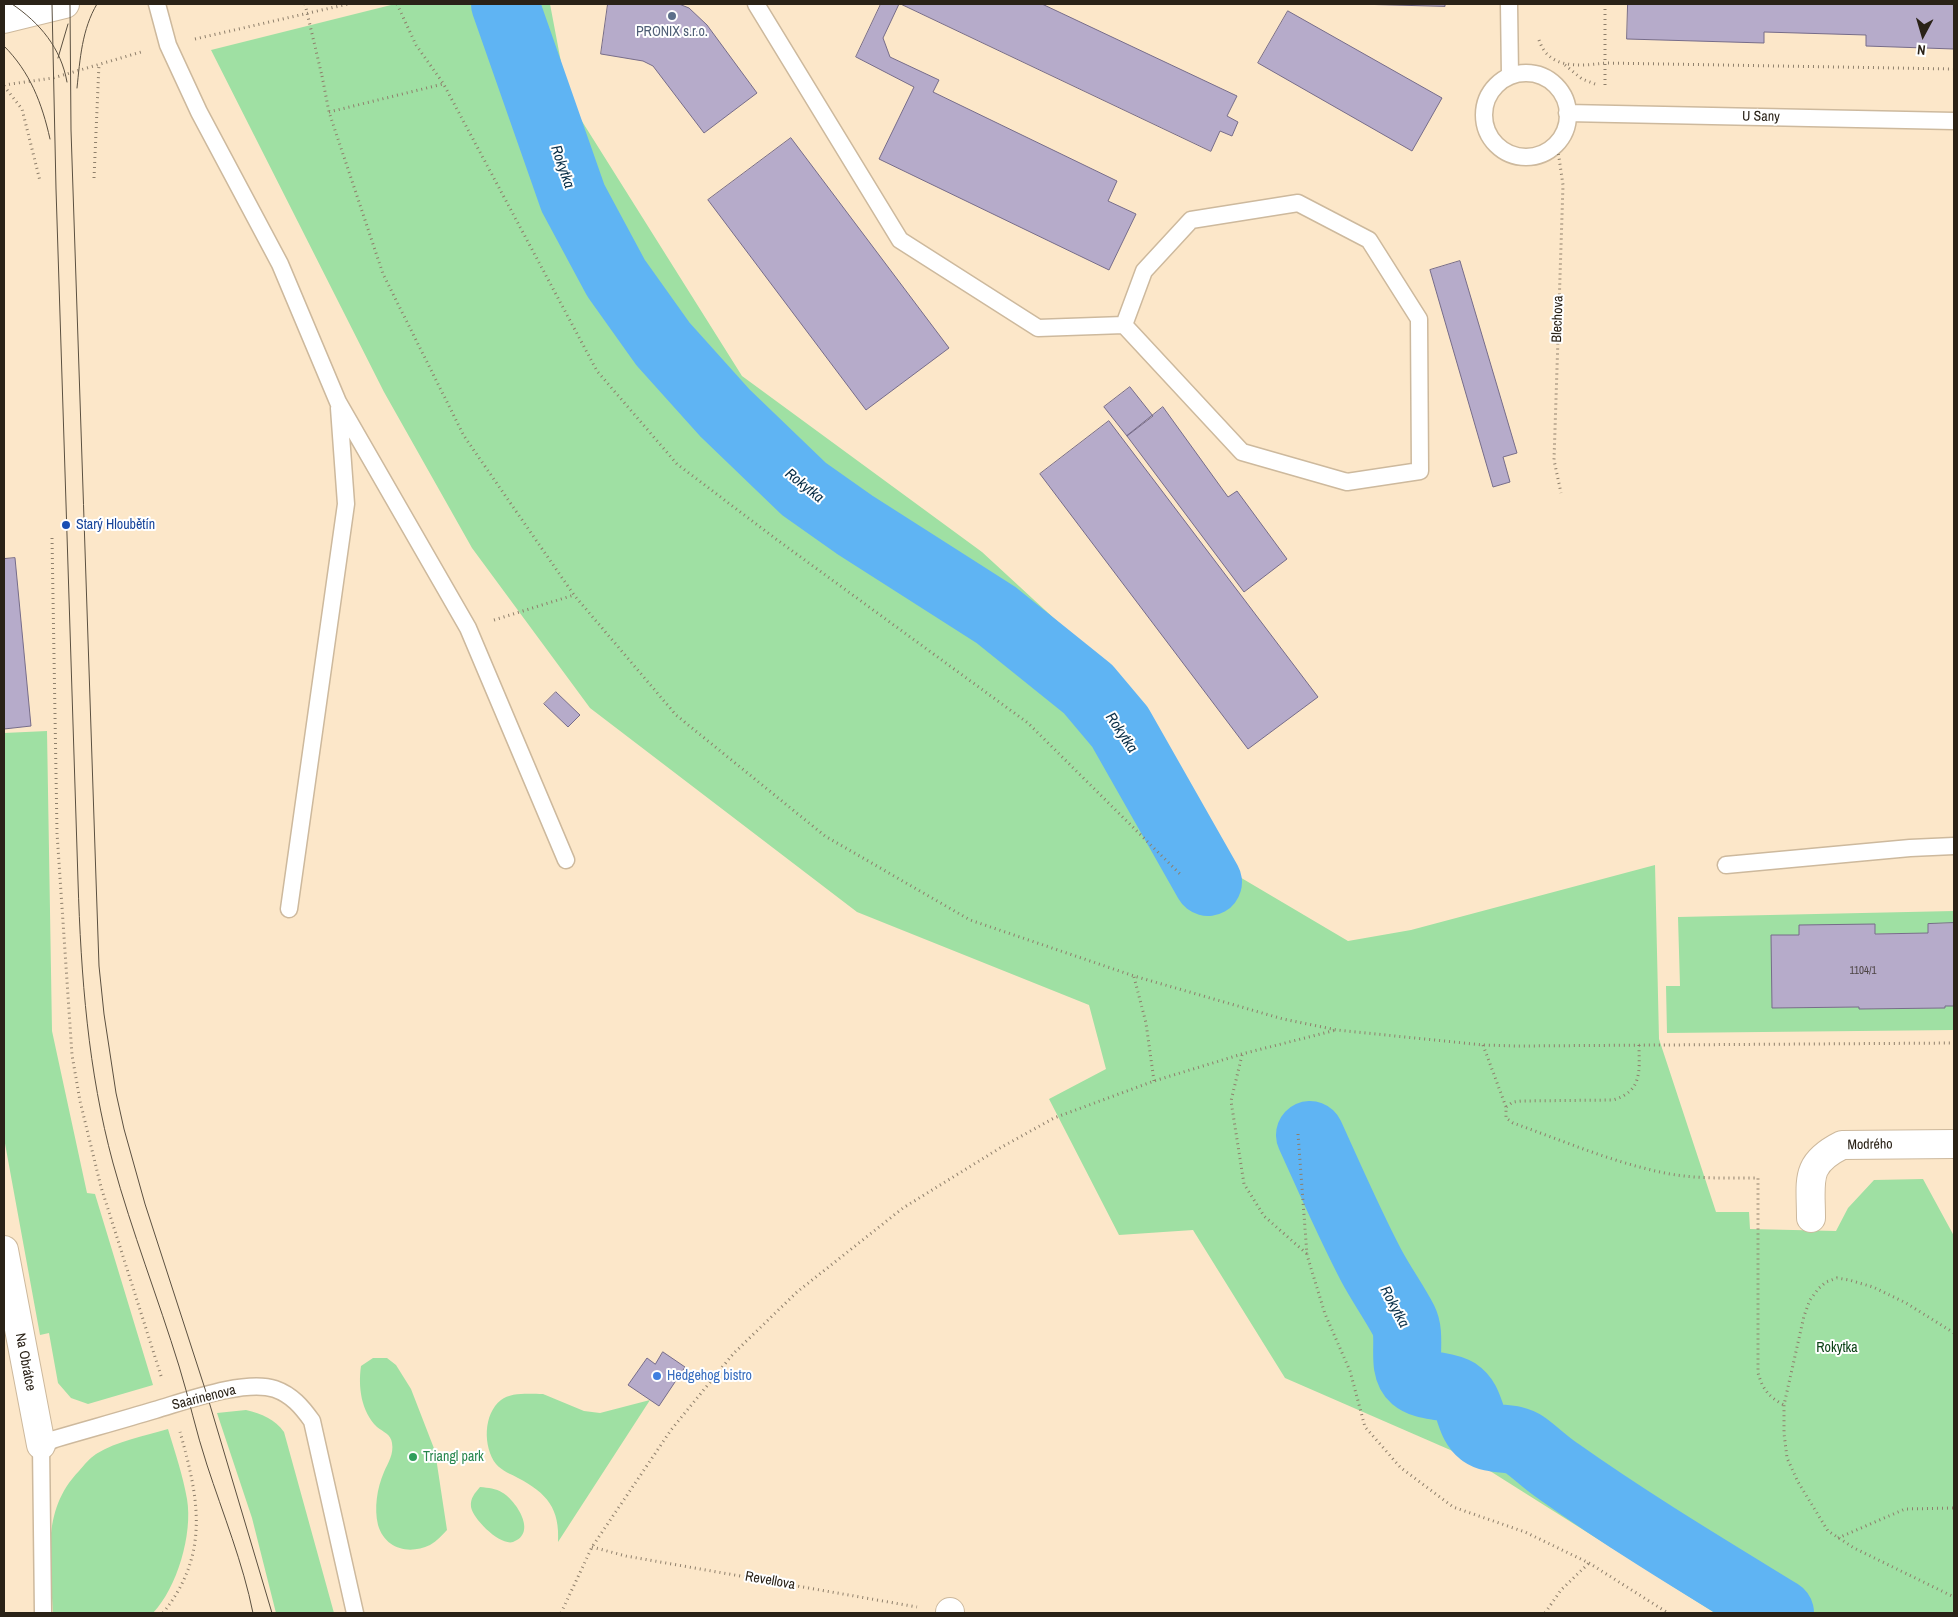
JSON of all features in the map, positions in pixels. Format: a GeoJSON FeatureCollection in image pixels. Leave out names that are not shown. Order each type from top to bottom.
{"type":"FeatureCollection","features":[{"type":"Feature","properties":{"kind":"street"},"geometry":{"type":"LineString","coordinates":[[4,19],[65,4]]}},
{"type":"Feature","properties":{"kind":"street","name":"Modrého"},"geometry":{"type":"LineString","coordinates":[[1811,1218],[1812,1176],[1816,1164],[1826,1153],[1842,1145],[1954,1144]]}},
{"type":"Feature","properties":{"kind":"street","name":"Na Obrátce"},"geometry":{"type":"LineString","coordinates":[[4,1250],[41,1445]]}},
{"type":"Feature","properties":{"kind":"lane"},"geometry":{"type":"LineString","coordinates":[[157,4],[168,45],[199,112],[280,264],[338,402],[468,628],[566,860]]}},
{"type":"Feature","properties":{"kind":"lane"},"geometry":{"type":"LineString","coordinates":[[756,4],[900,240],[1038,328],[1124,325],[1242,452],[1347,482],[1420,471],[1419,319],[1369,240],[1298,203],[1191,220],[1144,270],[1124,325]]}},
{"type":"Feature","properties":{"kind":"lane"},"geometry":{"type":"LineString","coordinates":[[1509,4],[1510,76]]}},
{"type":"Feature","properties":{"kind":"lane"},"geometry":{"type":"LineString","coordinates":[[1524,72],[1538,74],[1551,81],[1560,91],[1568,113],[1564,132],[1557,144],[1545,152],[1532,157],[1518,156],[1505,152],[1494,144],[1485,126],[1484,106],[1489,93],[1498,83],[1510,76],[1524,72]]}},
{"type":"Feature","properties":{"kind":"lane","name":"U Sany"},"geometry":{"type":"LineString","coordinates":[[1568,113],[1954,121]]}},
{"type":"Feature","properties":{"kind":"lane"},"geometry":{"type":"LineString","coordinates":[[289,909],[346,504],[338,402]]}},
{"type":"Feature","properties":{"kind":"lane"},"geometry":{"type":"LineString","coordinates":[[1726,865],[1910,848],[1954,846]]}},
{"type":"Feature","properties":{"kind":"lane","name":"Saarinenova"},"geometry":{"type":"LineString","coordinates":[[41,1445],[55,1439],[233,1389],[273,1388],[289,1395],[302,1407],[312,1421],[356,1613]]}},
{"type":"Feature","properties":{"kind":"lane"},"geometry":{"type":"LineString","coordinates":[[41,1445],[43,1613]]}},
{"type":"Feature","properties":{"kind":"path"},"geometry":{"type":"LineString","coordinates":[[305,4],[329,112],[383,274],[459,427],[574,594],[676,715],[825,836],[970,920],[1134,976],[1283,1019],[1337,1030],[1483,1045],[1954,1043]]}},
{"type":"Feature","properties":{"kind":"path"},"geometry":{"type":"LineString","coordinates":[[40,181],[22,109],[4,86],[53,78],[168,45],[348,4]]}},
{"type":"Feature","properties":{"kind":"path"},"geometry":{"type":"LineString","coordinates":[[397,4],[416,45],[443,84],[596,372],[678,464],[776,539],[1028,723],[1181,875]]}},
{"type":"Feature","properties":{"kind":"path"},"geometry":{"type":"LineString","coordinates":[[1565,64],[1582,79],[1605,87],[1605,4]]}},
{"type":"Feature","properties":{"kind":"path"},"geometry":{"type":"LineString","coordinates":[[1539,32],[1539,42],[1546,53],[1554,60],[1580,66],[1605,63],[1954,69]]}},
{"type":"Feature","properties":{"kind":"path"},"geometry":{"type":"LineString","coordinates":[[94,178],[99,64]]}},
{"type":"Feature","properties":{"kind":"path"},"geometry":{"type":"LineString","coordinates":[[329,112],[443,84]]}},
{"type":"Feature","properties":{"kind":"path","name":"Blechova"},"geometry":{"type":"LineString","coordinates":[[1557,144],[1563,185],[1554,460],[1561,493]]}},
{"type":"Feature","properties":{"kind":"path"},"geometry":{"type":"LineString","coordinates":[[52,538],[57,833],[72,1055],[82,1110],[101,1187],[155,1359],[172,1405],[195,1486],[197,1520],[193,1554],[189,1568],[172,1602],[163,1613]]}},
{"type":"Feature","properties":{"kind":"path"},"geometry":{"type":"LineString","coordinates":[[468,628],[574,594]]}},
{"type":"Feature","properties":{"kind":"path"},"geometry":{"type":"LineString","coordinates":[[1134,976],[1146,1023],[1154,1082]]}},
{"type":"Feature","properties":{"kind":"path"},"geometry":{"type":"LineString","coordinates":[[561,1613],[592,1547],[677,1423],[732,1354],[797,1292],[903,1208],[1000,1148],[1054,1118],[1154,1082],[1242,1054],[1337,1030]]}},
{"type":"Feature","properties":{"kind":"path"},"geometry":{"type":"LineString","coordinates":[[1483,1045],[1506,1106],[1506,1118],[1512,1123],[1638,1167],[1700,1178],[1758,1178],[1758,1374],[1762,1388],[1772,1399],[1784,1405]]}},
{"type":"Feature","properties":{"kind":"path"},"geometry":{"type":"LineString","coordinates":[[1506,1106],[1513,1102],[1521,1101],[1613,1100],[1625,1096],[1635,1087],[1639,1074],[1639,1045]]}},
{"type":"Feature","properties":{"kind":"path"},"geometry":{"type":"LineString","coordinates":[[1242,1054],[1231,1102],[1244,1184],[1264,1216],[1307,1255]]}},
{"type":"Feature","properties":{"kind":"path"},"geometry":{"type":"LineString","coordinates":[[1298,1134],[1307,1255],[1325,1314],[1350,1371],[1365,1427],[1401,1468],[1453,1507],[1525,1532],[1589,1563],[1668,1613]]}},
{"type":"Feature","properties":{"kind":"path"},"geometry":{"type":"LineString","coordinates":[[1954,1333],[1906,1303],[1873,1287],[1837,1278],[1826,1282],[1810,1300],[1804,1316],[1784,1405],[1784,1433],[1788,1458],[1812,1508],[1828,1531],[1854,1548],[1954,1598]]}},
{"type":"Feature","properties":{"kind":"path"},"geometry":{"type":"LineString","coordinates":[[1838,1538],[1905,1509],[1954,1508]]}},
{"type":"Feature","properties":{"kind":"path","name":"Revellova"},"geometry":{"type":"LineString","coordinates":[[592,1547],[626,1556],[950,1613]]}},
{"type":"Feature","properties":{"kind":"path"},"geometry":{"type":"LineString","coordinates":[[1545,1613],[1561,1590],[1589,1563]]}},
{"type":"Feature","properties":{"kind":"green space"},"geometry":{"type":"Polygon","coordinates":[[[395,4],[550,4],[568,99],[742,376],[982,552],[1121,680],[1238,876],[1348,941],[1411,930],[1655,865],[1659,1039],[1716,1212],[1749,1212],[1750,1229],[1836,1231],[1848,1208],[1874,1180],[1923,1179],[1954,1236],[1954,1613],[1715,1613],[1471,1459],[1285,1378],[1193,1230],[1119,1235],[1049,1099],[1106,1069],[1089,1005],[857,912],[590,708],[472,548],[384,392],[211,50],[395,4]]]}},
{"type":"Feature","properties":{"kind":"green space"},"geometry":{"type":"Polygon","coordinates":[[[47,731],[52,1031],[87,1193],[95,1194],[153,1385],[88,1404],[71,1398],[58,1383],[49,1333],[40,1335],[4,1138],[4,733],[47,731]]]}},
{"type":"Feature","properties":{"kind":"green space"},"geometry":{"type":"Polygon","coordinates":[[[1954,911],[1954,923],[1928,924],[1928,933],[1799,935],[1772,1008],[1859,1007],[1860,1009],[1945,1008],[1945,1006],[1954,1006],[1954,1030],[1667,1033],[1666,986],[1680,986],[1678,917],[1954,911]]]}},
{"type":"Feature","properties":{"kind":"green space","name":"Triangl park"},"geometry":{"type":"Polygon","coordinates":[[[373,1358],[387,1358],[396,1365],[411,1389],[435,1451],[447,1530],[433,1543],[422,1548],[406,1549],[392,1545],[381,1533],[378,1525],[376,1505],[378,1491],[392,1447],[390,1437],[377,1427],[367,1414],[362,1398],[361,1366],[373,1358]]]}},
{"type":"Feature","properties":{"kind":"green space"},"geometry":{"type":"Polygon","coordinates":[[[543,1394],[584,1411],[600,1413],[650,1400],[558,1542],[557,1520],[550,1503],[537,1490],[496,1464],[487,1440],[488,1422],[495,1406],[501,1400],[515,1395],[543,1394]]]}},
{"type":"Feature","properties":{"kind":"green space"},"geometry":{"type":"Polygon","coordinates":[[[246,1410],[268,1418],[284,1432],[334,1613],[276,1613],[252,1518],[217,1413],[246,1410]]]}},
{"type":"Feature","properties":{"kind":"green space"},"geometry":{"type":"Polygon","coordinates":[[[168,1429],[187,1499],[188,1528],[176,1575],[162,1602],[153,1613],[53,1613],[50,1557],[53,1520],[58,1503],[67,1487],[85,1464],[104,1449],[168,1429]]]}},
{"type":"Feature","properties":{"kind":"green space"},"geometry":{"type":"Polygon","coordinates":[[[480,1487],[500,1491],[514,1503],[524,1525],[524,1532],[520,1538],[513,1542],[501,1540],[477,1518],[471,1507],[471,1501],[480,1487]]]}},
{"type":"Feature","properties":{"kind":"building"},"geometry":{"type":"Polygon","coordinates":[[[608,4],[679,4],[689,8],[707,25],[757,93],[704,133],[653,66],[643,61],[601,54],[608,4]]]}},
{"type":"Feature","properties":{"kind":"building"},"geometry":{"type":"Polygon","coordinates":[[[881,4],[899,4],[883,38],[890,57],[939,80],[933,92],[1117,181],[1108,201],[1136,214],[1109,270],[879,159],[914,87],[856,57],[881,4]]]}},
{"type":"Feature","properties":{"kind":"building"},"geometry":{"type":"Polygon","coordinates":[[[901,4],[1042,4],[1237,96],[1227,116],[1238,122],[1232,136],[1220,131],[1211,151],[901,4]]]}},
{"type":"Feature","properties":{"kind":"building"},"geometry":{"type":"Polygon","coordinates":[[[1356,4],[1445,4],[1445,6],[1356,4]]]}},
{"type":"Feature","properties":{"kind":"building"},"geometry":{"type":"Polygon","coordinates":[[[1628,4],[1954,4],[1954,49],[1866,46],[1866,35],[1764,32],[1764,43],[1627,39],[1628,4]]]}},
{"type":"Feature","properties":{"kind":"building"},"geometry":{"type":"Polygon","coordinates":[[[1288,11],[1442,98],[1412,151],[1258,63],[1288,11]]]}},
{"type":"Feature","properties":{"kind":"building"},"geometry":{"type":"Polygon","coordinates":[[[791,138],[949,348],[866,410],[708,200],[791,138]]]}},
{"type":"Feature","properties":{"kind":"building"},"geometry":{"type":"Polygon","coordinates":[[[1460,261],[1517,453],[1503,457],[1510,482],[1493,487],[1430,270],[1460,261]]]}},
{"type":"Feature","properties":{"kind":"building"},"geometry":{"type":"Polygon","coordinates":[[[1130,387],[1153,416],[1127,436],[1104,407],[1130,387]]]}},
{"type":"Feature","properties":{"kind":"building"},"geometry":{"type":"Polygon","coordinates":[[[1163,407],[1228,497],[1237,491],[1287,559],[1244,592],[1127,436],[1163,407]]]}},
{"type":"Feature","properties":{"kind":"building"},"geometry":{"type":"Polygon","coordinates":[[[1109,421],[1318,697],[1248,749],[1040,474],[1109,421]]]}},
{"type":"Feature","properties":{"kind":"building"},"geometry":{"type":"Polygon","coordinates":[[[15,558],[31,726],[4,729],[4,559],[15,558]]]}},
{"type":"Feature","properties":{"kind":"building"},"geometry":{"type":"Polygon","coordinates":[[[556,692],[580,715],[568,727],[544,704],[556,692]]]}},
{"type":"Feature","properties":{"kind":"building"},"geometry":{"type":"Polygon","coordinates":[[[1954,923],[1954,1006],[1945,1006],[1945,1008],[1859,1009],[1859,1007],[1772,1008],[1771,935],[1799,935],[1799,925],[1875,924],[1875,934],[1928,933],[1928,924],[1954,923]]]}},
{"type":"Feature","properties":{"kind":"building","name":"Hedgehog bistro"},"geometry":{"type":"Polygon","coordinates":[[[663,1352],[685,1367],[659,1406],[628,1385],[647,1358],[655,1364],[663,1352]]]}},
{"type":"Feature","properties":{"kind":"waterway","name":"Rokytka"},"geometry":{"type":"LineString","coordinates":[[505,4],[573,198],[616,278],[663,344],[725,413],[804,489],[855,525],[996,615],[1088,689],[1120,727],[1208,882]]}},
{"type":"Feature","properties":{"kind":"waterway","name":"Rokytka"},"geometry":{"type":"LineString","coordinates":[[1310,1135],[1363,1249],[1404,1321],[1407,1335],[1408,1367],[1414,1378],[1424,1383],[1457,1392],[1462,1396],[1474,1423],[1482,1433],[1487,1436],[1514,1440],[1525,1445],[1554,1468],[1613,1508],[1780,1613]]}},
{"type":"Feature","properties":{"kind":"tram line"},"geometry":{"type":"LineString","coordinates":[[12,4],[32,19],[48,37],[60,58],[67,82]]}},
{"type":"Feature","properties":{"kind":"tram line"},"geometry":{"type":"LineString","coordinates":[[52,4],[78,881],[87,1023],[97,1093],[113,1163],[128,1214],[179,1366],[203,1453],[244,1576],[253,1613]]}},
{"type":"Feature","properties":{"kind":"tram line"},"geometry":{"type":"LineString","coordinates":[[70,4],[71,130],[96,879],[99,966],[104,1014],[116,1093],[145,1204],[207,1395],[272,1613]]}},
{"type":"Feature","properties":{"kind":"tram line"},"geometry":{"type":"LineString","coordinates":[[77,88],[85,34],[97,4]]}},
{"type":"Feature","properties":{"kind":"tram line"},"geometry":{"type":"LineString","coordinates":[[58,58],[68,24]]}},
{"type":"Feature","properties":{"kind":"tram line"},"geometry":{"type":"LineString","coordinates":[[4,46],[21,66],[34,89],[50,139]]}},
{"type":"Feature","properties":{"kind":"place","name":"PRONIX s.r.o."},"geometry":{"type":"Point","coordinates":[672,16]}},
{"type":"Feature","properties":{"kind":"place","name":"Starý Hloubětín"},"geometry":{"type":"Point","coordinates":[66,525]}},
{"type":"Feature","properties":{"kind":"place","name":"Hedgehog bistro"},"geometry":{"type":"Point","coordinates":[657,1376]}},
{"type":"Feature","properties":{"kind":"place","name":"Triangl park"},"geometry":{"type":"Point","coordinates":[413,1457]}}]}
